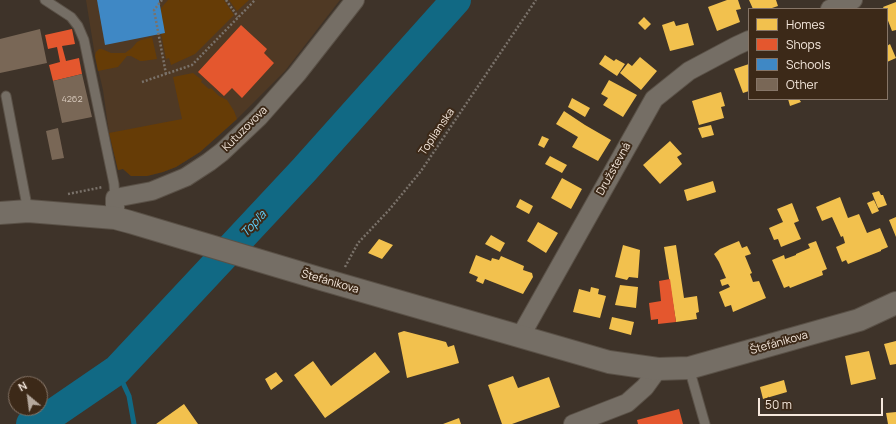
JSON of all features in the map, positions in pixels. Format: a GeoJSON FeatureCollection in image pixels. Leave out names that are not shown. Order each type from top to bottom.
{"type":"FeatureCollection","features":[{"type":"Feature","properties":{"kind":"street","name":"Kutuzovova"},"geometry":{"type":"LineString","coordinates":[[120,213],[152,191],[186,176],[222,152],[258,117],[297,74],[355,0]]}},
{"type":"Feature","properties":{"kind":"street"},"geometry":{"type":"LineString","coordinates":[[833,8],[853,0]]}},
{"type":"Feature","properties":{"kind":"street","name":"Družstevná"},"geometry":{"type":"LineString","coordinates":[[520,337],[654,99],[689,71],[748,40]]}},
{"type":"Feature","properties":{"kind":"street","name":"Štefánikova"},"geometry":{"type":"LineString","coordinates":[[0,213],[28,211],[53,213],[120,213],[321,279],[520,337],[609,362],[658,369],[689,368],[858,320],[896,302]]}},
{"type":"Feature","properties":{"kind":"street"},"geometry":{"type":"LineString","coordinates":[[573,424],[627,403],[645,387],[658,369]]}},
{"type":"Feature","properties":{"kind":"lane"},"geometry":{"type":"LineString","coordinates":[[45,0],[71,17],[78,26],[84,40],[120,213]]}},
{"type":"Feature","properties":{"kind":"lane"},"geometry":{"type":"LineString","coordinates":[[6,96],[28,211]]}},
{"type":"Feature","properties":{"kind":"lane"},"geometry":{"type":"LineString","coordinates":[[689,368],[705,424]]}},
{"type":"Feature","properties":{"kind":"path"},"geometry":{"type":"LineString","coordinates":[[162,0],[154,10],[166,74]]}},
{"type":"Feature","properties":{"kind":"path"},"geometry":{"type":"LineString","coordinates":[[226,0],[238,17]]}},
{"type":"Feature","properties":{"kind":"path"},"geometry":{"type":"LineString","coordinates":[[142,82],[192,65],[255,0]]}},
{"type":"Feature","properties":{"kind":"path","name":"Toplianska"},"geometry":{"type":"LineString","coordinates":[[344,268],[358,243],[389,210],[421,171],[536,0]]}},
{"type":"Feature","properties":{"kind":"shaded area"},"geometry":{"type":"Polygon","coordinates":[[[86,0],[340,0],[285,71],[237,119],[200,152],[176,167],[163,172],[147,176],[131,176],[123,169],[118,170],[109,133],[103,90],[95,56],[86,0]]]}},
{"type":"Feature","properties":{"kind":"shaded area"},"geometry":{"type":"Polygon","coordinates":[[[168,0],[224,0],[234,15],[195,54],[171,65],[169,58],[166,59],[157,13],[168,0]]]}},
{"type":"Feature","properties":{"kind":"shaded area"},"geometry":{"type":"Polygon","coordinates":[[[229,0],[249,0],[237,11],[229,0]]]}},
{"type":"Feature","properties":{"kind":"shaded area"},"geometry":{"type":"Polygon","coordinates":[[[152,37],[157,59],[140,61],[131,56],[127,56],[118,67],[98,71],[95,56],[99,49],[111,53],[125,53],[137,42],[152,37]]]}},
{"type":"Feature","properties":{"kind":"shaded area"},"geometry":{"type":"Polygon","coordinates":[[[193,73],[202,80],[201,82],[209,89],[211,88],[219,96],[227,100],[237,119],[200,152],[176,167],[147,176],[131,176],[123,169],[118,170],[109,133],[182,119],[173,77],[193,73]]]}},
{"type":"Feature","properties":{"kind":"building: Homes"},"geometry":{"type":"Polygon","coordinates":[[[727,0],[738,0],[741,9],[736,10],[740,22],[717,31],[708,7],[727,0]]]}},
{"type":"Feature","properties":{"kind":"building: Homes"},"geometry":{"type":"Polygon","coordinates":[[[749,0],[776,0],[778,6],[772,8],[753,8],[749,0]]]}},
{"type":"Feature","properties":{"kind":"building: Homes"},"geometry":{"type":"Polygon","coordinates":[[[896,2],[896,30],[892,31],[888,21],[888,8],[883,7],[896,2]]]}},
{"type":"Feature","properties":{"kind":"building: Homes"},"geometry":{"type":"Polygon","coordinates":[[[644,17],[651,24],[645,30],[638,23],[644,17]]]}},
{"type":"Feature","properties":{"kind":"building: Homes"},"geometry":{"type":"Polygon","coordinates":[[[674,21],[676,26],[688,23],[694,45],[670,51],[662,25],[674,21]]]}},
{"type":"Feature","properties":{"kind":"building: Homes"},"geometry":{"type":"Polygon","coordinates":[[[890,44],[896,58],[888,62],[888,45],[890,44]]]}},
{"type":"Feature","properties":{"kind":"building: Homes"},"geometry":{"type":"Polygon","coordinates":[[[605,55],[614,61],[616,59],[625,64],[617,76],[599,64],[605,55]]]}},
{"type":"Feature","properties":{"kind":"building: Homes"},"geometry":{"type":"Polygon","coordinates":[[[640,57],[657,71],[641,90],[620,73],[628,63],[632,66],[640,57]]]}},
{"type":"Feature","properties":{"kind":"building: Homes"},"geometry":{"type":"Polygon","coordinates":[[[748,64],[748,91],[743,93],[734,69],[748,64]]]}},
{"type":"Feature","properties":{"kind":"building: Homes"},"geometry":{"type":"Polygon","coordinates":[[[609,80],[637,95],[623,117],[603,105],[608,98],[601,94],[609,80]]]}},
{"type":"Feature","properties":{"kind":"building: Homes"},"geometry":{"type":"Polygon","coordinates":[[[721,92],[725,106],[721,107],[724,118],[699,125],[692,101],[721,92]]]}},
{"type":"Feature","properties":{"kind":"building: Homes"},"geometry":{"type":"Polygon","coordinates":[[[572,98],[590,108],[585,117],[568,107],[572,98]]]}},
{"type":"Feature","properties":{"kind":"building: Homes"},"geometry":{"type":"Polygon","coordinates":[[[788,100],[800,100],[801,102],[790,106],[788,100]]]}},
{"type":"Feature","properties":{"kind":"building: Homes"},"geometry":{"type":"Polygon","coordinates":[[[564,111],[611,140],[598,161],[572,147],[578,137],[556,124],[564,111]]]}},
{"type":"Feature","properties":{"kind":"building: Homes"},"geometry":{"type":"Polygon","coordinates":[[[711,125],[714,135],[702,138],[698,128],[711,125]]]}},
{"type":"Feature","properties":{"kind":"building: Homes"},"geometry":{"type":"Polygon","coordinates":[[[542,136],[549,139],[544,148],[538,145],[542,136]]]}},
{"type":"Feature","properties":{"kind":"building: Homes"},"geometry":{"type":"Polygon","coordinates":[[[670,141],[682,154],[677,157],[682,164],[660,184],[643,165],[670,141]]]}},
{"type":"Feature","properties":{"kind":"building: Homes"},"geometry":{"type":"Polygon","coordinates":[[[550,156],[567,165],[562,173],[545,164],[550,156]]]}},
{"type":"Feature","properties":{"kind":"building: Homes"},"geometry":{"type":"Polygon","coordinates":[[[562,178],[582,189],[571,209],[551,198],[562,178]]]}},
{"type":"Feature","properties":{"kind":"building: Homes"},"geometry":{"type":"Polygon","coordinates":[[[713,181],[716,192],[687,201],[684,190],[713,181]]]}},
{"type":"Feature","properties":{"kind":"building: Homes"},"geometry":{"type":"Polygon","coordinates":[[[879,191],[881,195],[883,195],[887,205],[878,208],[872,193],[879,191]]]}},
{"type":"Feature","properties":{"kind":"building: Homes"},"geometry":{"type":"Polygon","coordinates":[[[840,197],[848,218],[859,214],[867,233],[880,228],[888,247],[848,264],[846,260],[842,262],[836,247],[845,243],[843,236],[841,237],[832,217],[822,221],[816,207],[840,197]]]}},
{"type":"Feature","properties":{"kind":"building: Homes"},"geometry":{"type":"Polygon","coordinates":[[[520,199],[533,206],[529,214],[516,207],[520,199]]]}},
{"type":"Feature","properties":{"kind":"building: Homes"},"geometry":{"type":"Polygon","coordinates":[[[874,200],[879,211],[872,214],[867,203],[874,200]]]}},
{"type":"Feature","properties":{"kind":"building: Homes"},"geometry":{"type":"Polygon","coordinates":[[[792,203],[799,221],[794,223],[801,239],[781,247],[778,239],[774,240],[769,228],[783,222],[777,209],[792,203]]]}},
{"type":"Feature","properties":{"kind":"building: Homes"},"geometry":{"type":"Polygon","coordinates":[[[896,217],[896,237],[889,220],[896,217]]]}},
{"type":"Feature","properties":{"kind":"building: Homes"},"geometry":{"type":"Polygon","coordinates":[[[538,222],[558,233],[546,253],[527,241],[538,222]]]}},
{"type":"Feature","properties":{"kind":"building: Homes"},"geometry":{"type":"Polygon","coordinates":[[[491,235],[505,243],[500,252],[485,244],[491,235]]]}},
{"type":"Feature","properties":{"kind":"building: Homes"},"geometry":{"type":"Polygon","coordinates":[[[379,239],[393,245],[382,259],[368,253],[379,239]]]}},
{"type":"Feature","properties":{"kind":"building: Homes"},"geometry":{"type":"Polygon","coordinates":[[[739,241],[742,248],[747,246],[751,254],[745,256],[752,273],[750,274],[753,282],[759,281],[766,298],[733,312],[731,305],[725,307],[719,292],[730,287],[728,284],[722,286],[720,280],[726,278],[714,254],[720,249],[739,241]]]}},
{"type":"Feature","properties":{"kind":"building: Homes"},"geometry":{"type":"Polygon","coordinates":[[[816,241],[827,269],[822,271],[823,275],[790,288],[789,286],[784,288],[772,260],[784,255],[785,259],[796,255],[810,248],[808,244],[816,241]]]}},
{"type":"Feature","properties":{"kind":"building: Homes"},"geometry":{"type":"Polygon","coordinates":[[[623,245],[640,250],[638,278],[629,277],[627,280],[615,277],[623,245]]]}},
{"type":"Feature","properties":{"kind":"building: Homes"},"geometry":{"type":"Polygon","coordinates":[[[676,245],[684,298],[697,296],[699,312],[696,313],[697,319],[676,322],[664,247],[676,245]]]}},
{"type":"Feature","properties":{"kind":"building: Homes"},"geometry":{"type":"Polygon","coordinates":[[[476,255],[491,261],[492,258],[499,260],[501,256],[524,266],[523,270],[532,273],[533,277],[523,294],[485,279],[483,284],[476,281],[478,277],[469,273],[476,255]]]}},
{"type":"Feature","properties":{"kind":"building: Homes"},"geometry":{"type":"Polygon","coordinates":[[[620,285],[638,287],[636,308],[615,305],[620,285]]]}},
{"type":"Feature","properties":{"kind":"building: Homes"},"geometry":{"type":"Polygon","coordinates":[[[591,287],[599,289],[598,294],[606,296],[600,318],[573,312],[579,289],[590,292],[591,287]]]}},
{"type":"Feature","properties":{"kind":"building: Homes"},"geometry":{"type":"Polygon","coordinates":[[[612,317],[634,322],[631,335],[609,329],[612,317]]]}},
{"type":"Feature","properties":{"kind":"building: Homes"},"geometry":{"type":"Polygon","coordinates":[[[404,331],[446,342],[448,347],[454,345],[459,363],[407,378],[398,333],[404,331]]]}},
{"type":"Feature","properties":{"kind":"building: Homes"},"geometry":{"type":"Polygon","coordinates":[[[896,341],[896,364],[890,365],[884,344],[896,341]]]}},
{"type":"Feature","properties":{"kind":"building: Homes"},"geometry":{"type":"Polygon","coordinates":[[[869,351],[876,379],[851,385],[845,356],[869,351]]]}},
{"type":"Feature","properties":{"kind":"building: Homes"},"geometry":{"type":"Polygon","coordinates":[[[375,352],[390,372],[325,418],[294,375],[313,361],[331,386],[375,352]]]}},
{"type":"Feature","properties":{"kind":"building: Homes"},"geometry":{"type":"Polygon","coordinates":[[[276,372],[283,381],[271,390],[265,379],[276,372]]]}},
{"type":"Feature","properties":{"kind":"building: Homes"},"geometry":{"type":"Polygon","coordinates":[[[513,376],[518,388],[549,377],[560,407],[512,424],[502,424],[488,385],[513,376]]]}},
{"type":"Feature","properties":{"kind":"building: Homes"},"geometry":{"type":"Polygon","coordinates":[[[784,380],[787,392],[763,399],[760,387],[784,380]]]}},
{"type":"Feature","properties":{"kind":"building: Homes"},"geometry":{"type":"Polygon","coordinates":[[[184,404],[198,424],[156,424],[184,404]]]}},
{"type":"Feature","properties":{"kind":"building: Homes"},"geometry":{"type":"Polygon","coordinates":[[[896,412],[896,424],[888,424],[886,413],[896,412]]]}},
{"type":"Feature","properties":{"kind":"building: Homes"},"geometry":{"type":"Polygon","coordinates":[[[459,418],[461,424],[443,424],[459,418]]]}},
{"type":"Feature","properties":{"kind":"building: Shops"},"geometry":{"type":"Polygon","coordinates":[[[241,25],[267,49],[264,53],[274,63],[242,98],[232,88],[224,96],[198,72],[241,25]]]}},
{"type":"Feature","properties":{"kind":"building: Shops"},"geometry":{"type":"Polygon","coordinates":[[[72,29],[75,44],[62,46],[66,61],[79,58],[82,74],[53,81],[49,65],[60,62],[57,47],[48,49],[45,35],[72,29]]]}},
{"type":"Feature","properties":{"kind":"building: Shops"},"geometry":{"type":"Polygon","coordinates":[[[670,279],[676,322],[658,324],[658,319],[651,320],[649,303],[661,301],[659,281],[670,279]]]}},
{"type":"Feature","properties":{"kind":"building: Shops"},"geometry":{"type":"Polygon","coordinates":[[[679,409],[683,424],[638,424],[637,420],[679,409]]]}},
{"type":"Feature","properties":{"kind":"building: Schools"},"geometry":{"type":"Polygon","coordinates":[[[97,0],[159,0],[165,33],[105,45],[97,0]]]}},
{"type":"Feature","properties":{"kind":"building: Other"},"geometry":{"type":"Polygon","coordinates":[[[40,29],[47,63],[0,73],[0,39],[40,29]]]}},
{"type":"Feature","properties":{"kind":"building: Other"},"geometry":{"type":"Polygon","coordinates":[[[82,74],[92,117],[62,123],[53,81],[82,74]]]}},
{"type":"Feature","properties":{"kind":"building: Other"},"geometry":{"type":"Polygon","coordinates":[[[58,128],[64,158],[52,160],[46,131],[58,128]]]}},
{"type":"Feature","properties":{"kind":"waterway","name":"Topľa"},"geometry":{"type":"LineString","coordinates":[[31,424],[44,420],[117,370],[304,170],[456,0]]}},
{"type":"Feature","properties":{"kind":"waterway"},"geometry":{"type":"LineString","coordinates":[[117,370],[129,396],[134,424]]}}]}
